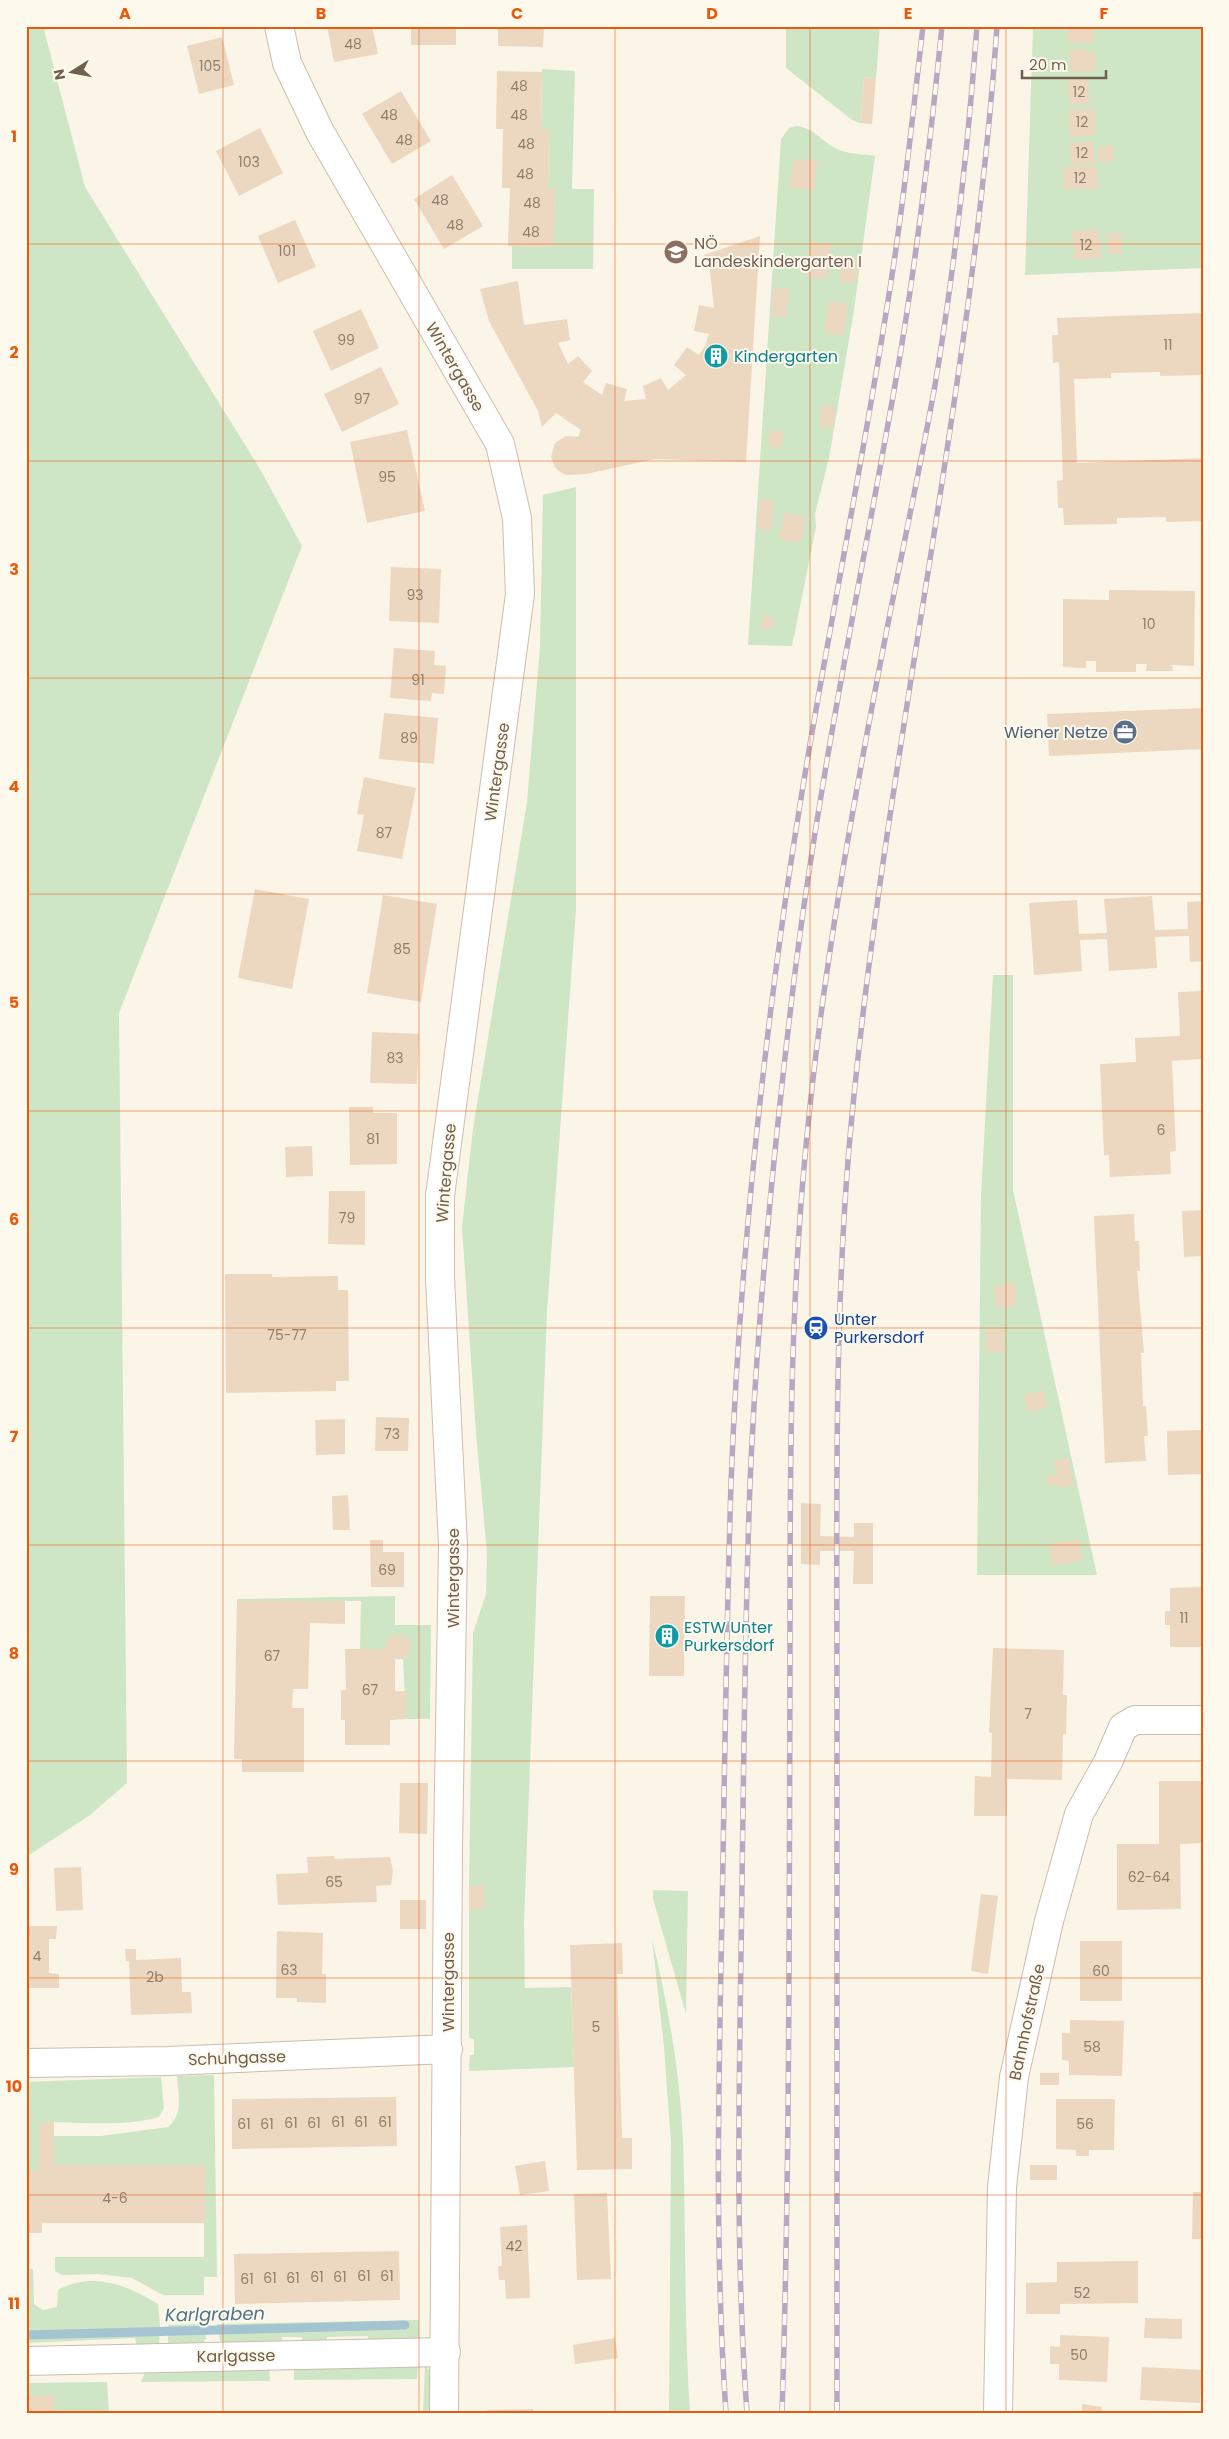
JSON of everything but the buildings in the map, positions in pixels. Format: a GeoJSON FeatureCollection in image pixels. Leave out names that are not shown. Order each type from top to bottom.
{"type":"FeatureCollection","features":[{"type":"Feature","properties":{"kind":"street","name":"Wintergasse"},"geometry":{"type":"LineString","coordinates":[[279,26],[287,63],[320,132],[500,444],[517,518],[520,594],[440,1196],[440,1278],[453,1546],[448,1849],[446,2352],[444,2413]]}},
{"type":"Feature","properties":{"kind":"street","name":"Bahnhofstraße"},"geometry":{"type":"LineString","coordinates":[[998,2413],[1002,2187],[1014,2077],[1049,1921],[1079,1814],[1108,1762],[1123,1727],[1136,1720],[1203,1720]]}},
{"type":"Feature","properties":{"kind":"street","name":"Schuhgasse"},"geometry":{"type":"LineString","coordinates":[[26,2063],[168,2061],[448,2049]]}},
{"type":"Feature","properties":{"kind":"street","name":"Karlgasse"},"geometry":{"type":"LineString","coordinates":[[26,2361],[446,2352]]}},
{"type":"Feature","properties":{"kind":"green space"},"geometry":{"type":"Polygon","coordinates":[[[26,26],[43,26],[85,187],[260,469],[302,546],[119,1013],[127,1783],[90,1815],[26,1857],[26,26]]]}},
{"type":"Feature","properties":{"kind":"green space"},"geometry":{"type":"Polygon","coordinates":[[[786,26],[880,26],[876,78],[864,77],[860,123],[852,120],[786,68],[786,26]]]}},
{"type":"Feature","properties":{"kind":"green space"},"geometry":{"type":"Polygon","coordinates":[[[1033,26],[1203,26],[1203,268],[1025,275],[1033,26]]]}},
{"type":"Feature","properties":{"kind":"green space"},"geometry":{"type":"Polygon","coordinates":[[[542,69],[575,71],[572,189],[594,189],[593,269],[512,269],[512,246],[553,247],[555,189],[548,189],[549,130],[541,130],[542,69]]]}},
{"type":"Feature","properties":{"kind":"green space"},"geometry":{"type":"Polygon","coordinates":[[[796,126],[807,129],[841,151],[875,156],[854,310],[829,458],[815,514],[816,527],[792,646],[748,645],[781,139],[789,128],[796,126]]]}},
{"type":"Feature","properties":{"kind":"green space"},"geometry":{"type":"Polygon","coordinates":[[[576,487],[576,909],[547,1312],[524,1923],[525,1988],[571,1987],[574,2067],[469,2071],[470,2055],[474,2055],[474,2039],[469,2038],[469,1909],[484,1909],[484,1887],[469,1886],[473,1633],[486,1594],[487,1553],[476,1433],[462,1227],[473,1129],[527,802],[540,647],[543,495],[576,487]]]}},
{"type":"Feature","properties":{"kind":"green space"},"geometry":{"type":"Polygon","coordinates":[[[993,975],[1013,975],[1013,1190],[1097,1575],[977,1575],[981,1196],[993,975]]]}},
{"type":"Feature","properties":{"kind":"green space"},"geometry":{"type":"Polygon","coordinates":[[[395,1596],[395,1625],[431,1625],[430,1719],[406,1719],[403,1659],[410,1652],[410,1641],[403,1635],[393,1635],[386,1641],[386,1649],[360,1649],[361,1601],[237,1601],[237,1599],[395,1596]]]}},
{"type":"Feature","properties":{"kind":"green space"},"geometry":{"type":"Polygon","coordinates":[[[653,1890],[688,1891],[686,2014],[653,1899],[653,1890]]]}},
{"type":"Feature","properties":{"kind":"green space"},"geometry":{"type":"Polygon","coordinates":[[[652,1939],[672,2039],[679,2089],[683,2140],[690,2413],[669,2413],[671,2143],[664,2047],[652,1939]]]}},
{"type":"Feature","properties":{"kind":"green space"},"geometry":{"type":"Polygon","coordinates":[[[214,2075],[217,2277],[204,2277],[204,2295],[163,2295],[132,2278],[98,2274],[62,2275],[55,2271],[55,2257],[204,2257],[204,2165],[54,2165],[53,2136],[101,2136],[168,2127],[173,2122],[178,2110],[177,2076],[214,2075]]]}},
{"type":"Feature","properties":{"kind":"green space"},"geometry":{"type":"Polygon","coordinates":[[[161,2077],[164,2107],[159,2117],[114,2123],[39,2122],[39,2170],[28,2170],[26,2173],[26,2082],[161,2077]]]}},
{"type":"Feature","properties":{"kind":"green space"},"geometry":{"type":"Polygon","coordinates":[[[26,2269],[33,2269],[34,2304],[43,2310],[57,2307],[58,2290],[71,2284],[97,2281],[122,2286],[158,2304],[160,2325],[159,2348],[137,2348],[135,2338],[26,2343],[26,2269]]]}},
{"type":"Feature","properties":{"kind":"green space"},"geometry":{"type":"Polygon","coordinates":[[[419,2320],[419,2342],[369,2344],[368,2336],[327,2337],[326,2344],[302,2344],[302,2337],[282,2337],[282,2344],[221,2345],[217,2324],[419,2320]]]}},
{"type":"Feature","properties":{"kind":"green space"},"geometry":{"type":"Polygon","coordinates":[[[205,2324],[206,2338],[200,2348],[168,2346],[168,2325],[205,2324]]]}},
{"type":"Feature","properties":{"kind":"green space"},"geometry":{"type":"Polygon","coordinates":[[[418,2364],[417,2379],[294,2380],[294,2365],[418,2364]]]}},
{"type":"Feature","properties":{"kind":"green space"},"geometry":{"type":"Polygon","coordinates":[[[269,2365],[270,2381],[141,2382],[146,2370],[269,2365]]]}},
{"type":"Feature","properties":{"kind":"green space"},"geometry":{"type":"Polygon","coordinates":[[[425,2365],[433,2375],[433,2404],[428,2413],[423,2413],[425,2365]]]}},
{"type":"Feature","properties":{"kind":"green space"},"geometry":{"type":"Polygon","coordinates":[[[107,2382],[109,2413],[26,2413],[26,2383],[107,2382]]]}},
{"type":"Feature","properties":{"kind":"waterway","name":"Karlgraben"},"geometry":{"type":"LineString","coordinates":[[26,2335],[405,2325]]}},
{"type":"Feature","properties":{"kind":"railway"},"geometry":{"type":"LineString","coordinates":[[726,2413],[720,2274],[719,2066],[731,1484],[743,1277],[756,1139],[792,854],[892,277],[923,26]]}},
{"type":"Feature","properties":{"kind":"railway"},"geometry":{"type":"LineString","coordinates":[[747,2413],[740,2280],[739,2214],[745,1683],[748,1534],[753,1421],[767,1232],[794,980],[804,905],[815,830],[910,296],[933,116],[942,26]]}},
{"type":"Feature","properties":{"kind":"railway"},"geometry":{"type":"LineString","coordinates":[[782,2413],[788,2132],[791,1470],[793,1341],[800,1211],[821,1017],[850,825],[935,385],[949,296],[960,206],[977,26]]}},
{"type":"Feature","properties":{"kind":"railway"},"geometry":{"type":"LineString","coordinates":[[837,2413],[837,1487],[839,1351],[844,1216],[849,1148],[864,1007],[882,867],[968,307],[985,167],[997,26]]}},
{"type":"Feature","properties":{"kind":"place","name":"NÖ Landeskindergarten I"},"geometry":{"type":"Point","coordinates":[676,252]}},
{"type":"Feature","properties":{"kind":"place","name":"Kindergarten"},"geometry":{"type":"Point","coordinates":[716,356]}},
{"type":"Feature","properties":{"kind":"place","name":"Wiener Netze"},"geometry":{"type":"Point","coordinates":[1125,732]}},
{"type":"Feature","properties":{"kind":"place","name":"Unter Purkersdorf"},"geometry":{"type":"Point","coordinates":[816,1328]}},
{"type":"Feature","properties":{"kind":"place","name":"ESTW Unter Purkersdorf"},"geometry":{"type":"Point","coordinates":[667,1636]}}]}
